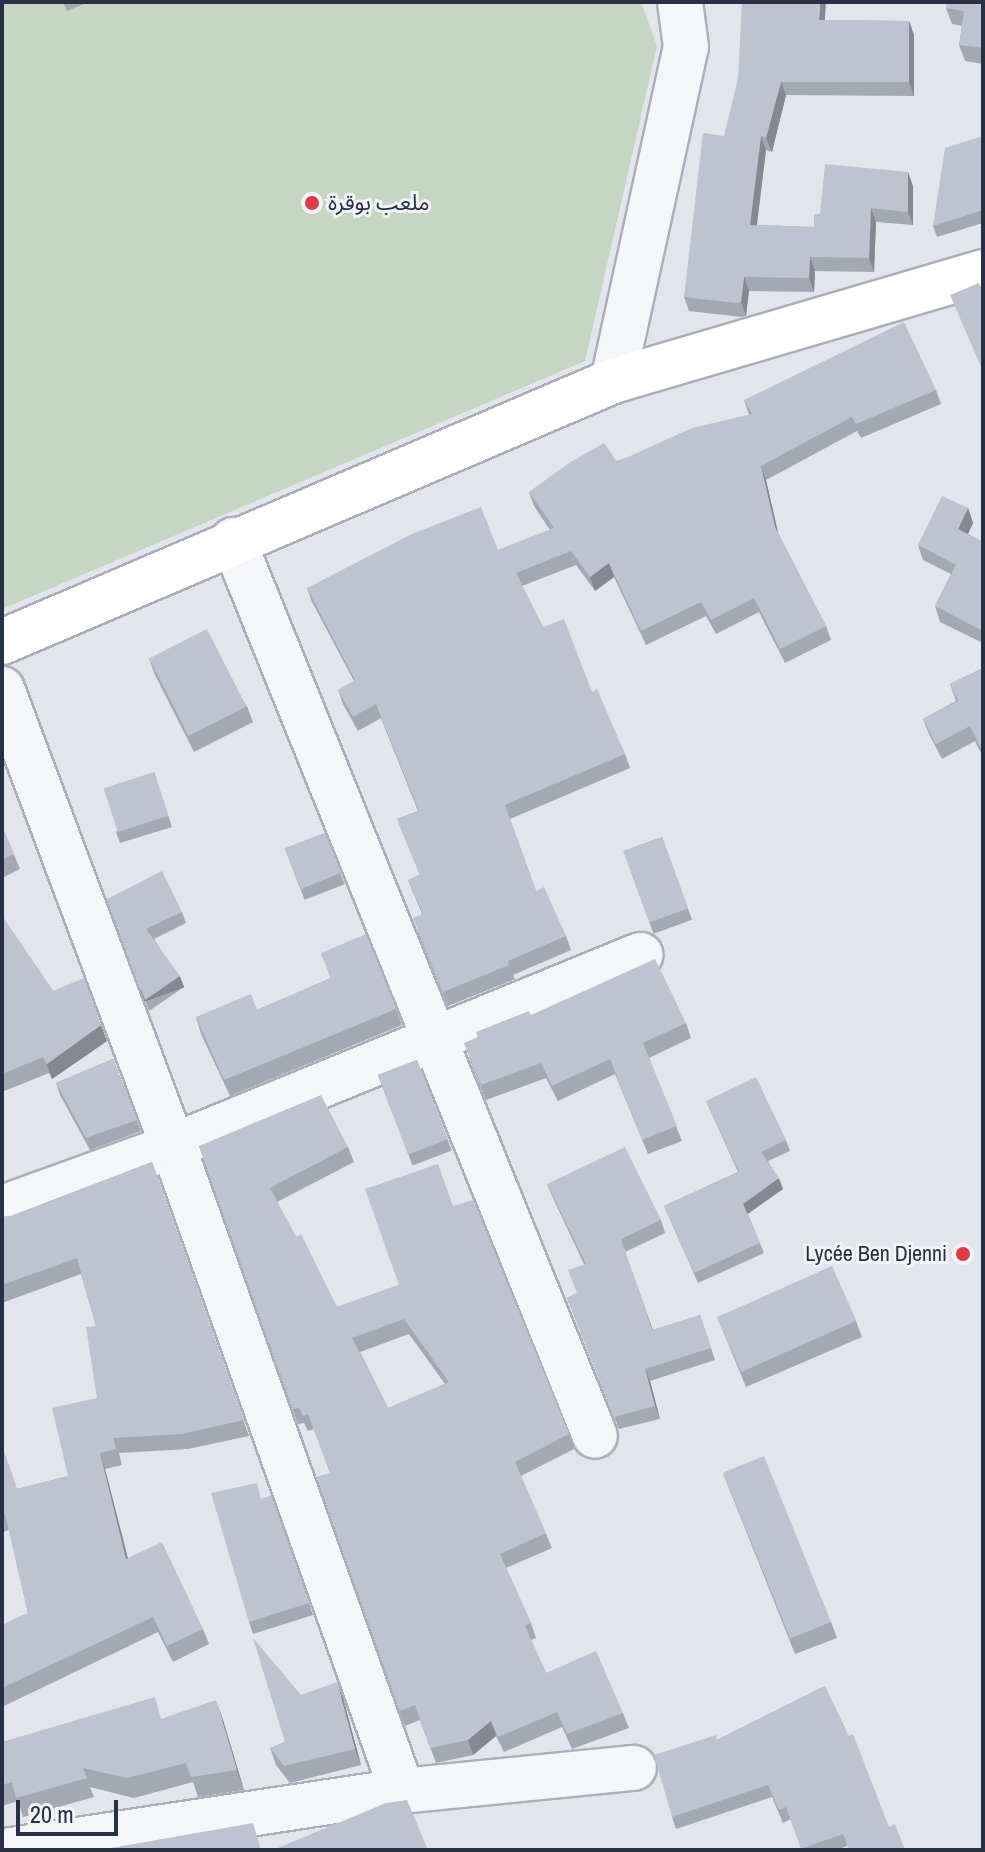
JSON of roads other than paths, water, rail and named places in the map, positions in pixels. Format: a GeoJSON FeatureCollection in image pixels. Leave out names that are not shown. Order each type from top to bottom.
{"type":"FeatureCollection","features":[{"type":"Feature","properties":{"kind":"main road"},"geometry":{"type":"LineString","coordinates":[[2,642],[233,540],[613,381],[983,272]]}},
{"type":"Feature","properties":{"kind":"street"},"geometry":{"type":"LineString","coordinates":[[613,381],[686,47],[680,2]]}},
{"type":"Feature","properties":{"kind":"street"},"geometry":{"type":"LineString","coordinates":[[233,540],[595,1436]]}},
{"type":"Feature","properties":{"kind":"street"},"geometry":{"type":"LineString","coordinates":[[2,689],[173,1146],[402,1791]]}},
{"type":"Feature","properties":{"kind":"street"},"geometry":{"type":"LineString","coordinates":[[2,1208],[173,1146],[640,955]]}},
{"type":"Feature","properties":{"kind":"street"},"geometry":{"type":"LineString","coordinates":[[11,1850],[402,1791],[634,1768]]}},
{"type":"Feature","properties":{"kind":"place","name":"ملعب بوقرة"},"geometry":{"type":"Point","coordinates":[312,203]}},
{"type":"Feature","properties":{"kind":"place","name":"Lycée Ben Djenni"},"geometry":{"type":"Point","coordinates":[963,1254]}}]}
